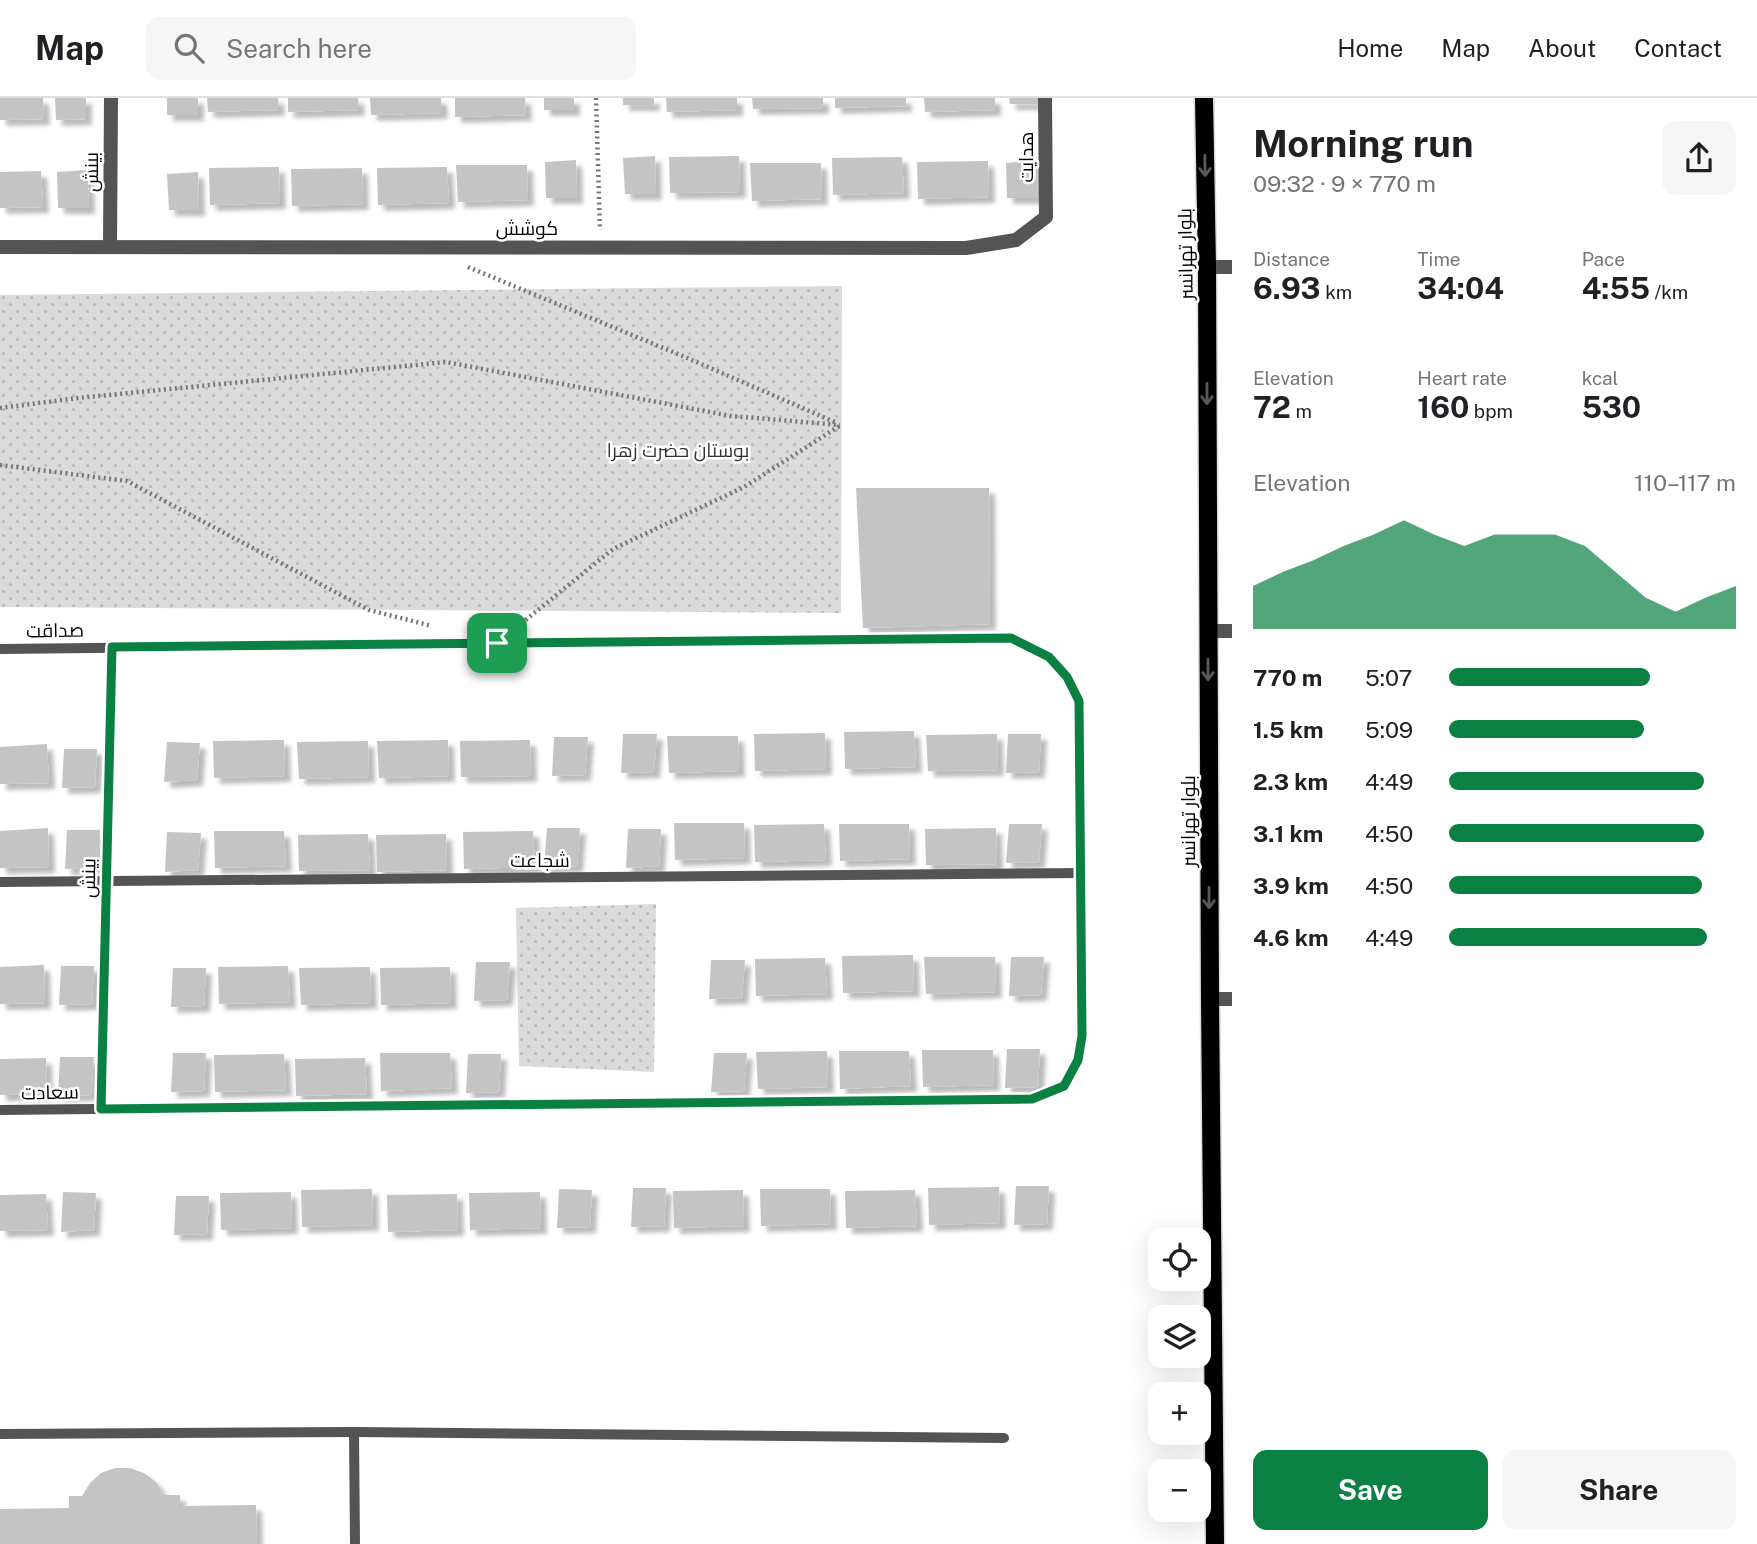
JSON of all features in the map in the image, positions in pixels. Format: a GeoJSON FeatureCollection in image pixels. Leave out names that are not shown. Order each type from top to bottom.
{"type":"FeatureCollection","features":[{"type":"Feature","properties":{"kind":"main road","name":"بلوار تهرانسر"},"geometry":{"type":"LineString","coordinates":[[1204,98],[1215,1544]]}},
{"type":"Feature","properties":{"kind":"street","name":"بینش"},"geometry":{"type":"LineString","coordinates":[[110,246],[111,98]]}},
{"type":"Feature","properties":{"kind":"street","name":"هدایت"},"geometry":{"type":"LineString","coordinates":[[1045,98],[1046,217]]}},
{"type":"Feature","properties":{"kind":"street","name":"کوشش"},"geometry":{"type":"LineString","coordinates":[[0,247],[965,248],[1016,240],[1046,217]]}},
{"type":"Feature","properties":{"kind":"street"},"geometry":{"type":"LineString","coordinates":[[1207,267],[1232,267]]}},
{"type":"Feature","properties":{"kind":"street"},"geometry":{"type":"LineString","coordinates":[[1207,631],[1232,631]]}},
{"type":"Feature","properties":{"kind":"street"},"geometry":{"type":"LineString","coordinates":[[1210,999],[1232,999]]}},
{"type":"Feature","properties":{"kind":"lane","name":"صداقت"},"geometry":{"type":"LineString","coordinates":[[0,649],[1011,638],[1049,657],[1067,677],[1079,701],[1082,1036],[1078,1060],[1064,1086]]}},
{"type":"Feature","properties":{"kind":"lane","name":"بینش"},"geometry":{"type":"LineString","coordinates":[[101,1109],[112,647]]}},
{"type":"Feature","properties":{"kind":"lane","name":"شجاعت"},"geometry":{"type":"LineString","coordinates":[[0,883],[1081,873]]}},
{"type":"Feature","properties":{"kind":"lane","name":"سعادت"},"geometry":{"type":"LineString","coordinates":[[0,1110],[1032,1099],[1064,1086]]}},
{"type":"Feature","properties":{"kind":"lane"},"geometry":{"type":"LineString","coordinates":[[0,1434],[354,1432],[1003,1438]]}},
{"type":"Feature","properties":{"kind":"lane"},"geometry":{"type":"LineString","coordinates":[[354,1432],[355,1544]]}},
{"type":"Feature","properties":{"kind":"path"},"geometry":{"type":"LineString","coordinates":[[596,98],[600,247]]}},
{"type":"Feature","properties":{"kind":"path"},"geometry":{"type":"LineString","coordinates":[[458,263],[841,425]]}},
{"type":"Feature","properties":{"kind":"path"},"geometry":{"type":"LineString","coordinates":[[0,408],[446,362],[731,416],[841,425]]}},
{"type":"Feature","properties":{"kind":"path"},"geometry":{"type":"LineString","coordinates":[[497,643],[613,549],[744,487],[841,425]]}},
{"type":"Feature","properties":{"kind":"path"},"geometry":{"type":"LineString","coordinates":[[0,465],[127,481],[369,610],[433,626]]}},
{"type":"Feature","properties":{"kind":"green space","name":"بوستان حضرت زهرا"},"geometry":{"type":"Polygon","coordinates":[[[842,286],[841,613],[0,607],[0,295],[842,286]]]}},
{"type":"Feature","properties":{"kind":"green space"},"geometry":{"type":"Polygon","coordinates":[[[656,904],[654,1072],[519,1066],[516,908],[656,904]]]}},
{"type":"Feature","properties":{"kind":"building"},"geometry":{"type":"Polygon","coordinates":[[[0,98],[43,98],[44,119],[0,120],[0,98]]]}},
{"type":"Feature","properties":{"kind":"building"},"geometry":{"type":"Polygon","coordinates":[[[55,98],[86,98],[86,119],[56,120],[55,98]]]}},
{"type":"Feature","properties":{"kind":"building"},"geometry":{"type":"Polygon","coordinates":[[[167,98],[198,98],[198,115],[167,115],[167,98]]]}},
{"type":"Feature","properties":{"kind":"building"},"geometry":{"type":"Polygon","coordinates":[[[207,98],[278,98],[279,110],[208,112],[207,98]]]}},
{"type":"Feature","properties":{"kind":"building"},"geometry":{"type":"Polygon","coordinates":[[[288,98],[358,98],[359,110],[288,112],[288,98]]]}},
{"type":"Feature","properties":{"kind":"building"},"geometry":{"type":"Polygon","coordinates":[[[370,98],[441,98],[442,113],[371,115],[370,98]]]}},
{"type":"Feature","properties":{"kind":"building"},"geometry":{"type":"Polygon","coordinates":[[[455,98],[525,98],[526,115],[455,117],[455,98]]]}},
{"type":"Feature","properties":{"kind":"building"},"geometry":{"type":"Polygon","coordinates":[[[544,98],[574,98],[574,110],[544,110],[544,98]]]}},
{"type":"Feature","properties":{"kind":"building"},"geometry":{"type":"Polygon","coordinates":[[[623,98],[654,98],[654,105],[623,105],[623,98]]]}},
{"type":"Feature","properties":{"kind":"building"},"geometry":{"type":"Polygon","coordinates":[[[666,98],[737,98],[737,110],[667,112],[666,98]]]}},
{"type":"Feature","properties":{"kind":"building"},"geometry":{"type":"Polygon","coordinates":[[[752,98],[823,98],[823,108],[753,109],[752,98]]]}},
{"type":"Feature","properties":{"kind":"building"},"geometry":{"type":"Polygon","coordinates":[[[835,98],[906,98],[906,106],[835,108],[835,98]]]}},
{"type":"Feature","properties":{"kind":"building"},"geometry":{"type":"Polygon","coordinates":[[[924,98],[995,98],[995,110],[925,112],[924,98]]]}},
{"type":"Feature","properties":{"kind":"building"},"geometry":{"type":"Polygon","coordinates":[[[1009,98],[1040,98],[1041,104],[1010,104],[1009,98]]]}},
{"type":"Feature","properties":{"kind":"building"},"geometry":{"type":"Polygon","coordinates":[[[655,156],[656,194],[625,194],[623,158],[655,156]]]}},
{"type":"Feature","properties":{"kind":"building"},"geometry":{"type":"Polygon","coordinates":[[[739,156],[740,192],[670,193],[669,157],[739,156]]]}},
{"type":"Feature","properties":{"kind":"building"},"geometry":{"type":"Polygon","coordinates":[[[902,157],[904,193],[833,195],[832,158],[902,157]]]}},
{"type":"Feature","properties":{"kind":"building"},"geometry":{"type":"Polygon","coordinates":[[[576,160],[577,198],[546,198],[545,162],[576,160]]]}},
{"type":"Feature","properties":{"kind":"building"},"geometry":{"type":"Polygon","coordinates":[[[1037,160],[1038,198],[1007,198],[1006,163],[1037,160]]]}},
{"type":"Feature","properties":{"kind":"building"},"geometry":{"type":"Polygon","coordinates":[[[988,161],[989,197],[918,199],[917,162],[988,161]]]}},
{"type":"Feature","properties":{"kind":"building"},"geometry":{"type":"Polygon","coordinates":[[[750,163],[821,163],[822,199],[752,201],[750,163]]]}},
{"type":"Feature","properties":{"kind":"building"},"geometry":{"type":"Polygon","coordinates":[[[456,165],[527,165],[528,200],[458,202],[456,165]]]}},
{"type":"Feature","properties":{"kind":"building"},"geometry":{"type":"Polygon","coordinates":[[[279,167],[280,203],[210,205],[209,168],[279,167]]]}},
{"type":"Feature","properties":{"kind":"building"},"geometry":{"type":"Polygon","coordinates":[[[447,167],[449,203],[378,205],[377,168],[447,167]]]}},
{"type":"Feature","properties":{"kind":"building"},"geometry":{"type":"Polygon","coordinates":[[[362,168],[363,204],[292,206],[291,169],[362,168]]]}},
{"type":"Feature","properties":{"kind":"building"},"geometry":{"type":"Polygon","coordinates":[[[88,170],[89,208],[58,208],[57,172],[88,170]]]}},
{"type":"Feature","properties":{"kind":"building"},"geometry":{"type":"Polygon","coordinates":[[[41,171],[43,207],[0,208],[0,172],[41,171]]]}},
{"type":"Feature","properties":{"kind":"building"},"geometry":{"type":"Polygon","coordinates":[[[198,172],[199,210],[169,210],[167,174],[198,172]]]}},
{"type":"Feature","properties":{"kind":"building"},"geometry":{"type":"Polygon","coordinates":[[[856,488],[989,488],[990,624],[863,628],[856,488]]]}},
{"type":"Feature","properties":{"kind":"building"},"geometry":{"type":"Polygon","coordinates":[[[914,731],[916,767],[845,769],[844,732],[914,731]]]}},
{"type":"Feature","properties":{"kind":"building"},"geometry":{"type":"Polygon","coordinates":[[[825,733],[826,769],[755,771],[754,734],[825,733]]]}},
{"type":"Feature","properties":{"kind":"building"},"geometry":{"type":"Polygon","coordinates":[[[623,734],[657,734],[654,772],[621,773],[623,734]]]}},
{"type":"Feature","properties":{"kind":"building"},"geometry":{"type":"Polygon","coordinates":[[[997,734],[998,770],[928,771],[926,735],[997,734]]]}},
{"type":"Feature","properties":{"kind":"building"},"geometry":{"type":"Polygon","coordinates":[[[1008,734],[1041,734],[1039,772],[1006,773],[1008,734]]]}},
{"type":"Feature","properties":{"kind":"building"},"geometry":{"type":"Polygon","coordinates":[[[667,736],[738,736],[739,771],[669,773],[667,736]]]}},
{"type":"Feature","properties":{"kind":"building"},"geometry":{"type":"Polygon","coordinates":[[[554,737],[588,737],[585,775],[552,776],[554,737]]]}},
{"type":"Feature","properties":{"kind":"building"},"geometry":{"type":"Polygon","coordinates":[[[284,740],[285,776],[214,778],[213,741],[284,740]]]}},
{"type":"Feature","properties":{"kind":"building"},"geometry":{"type":"Polygon","coordinates":[[[448,740],[449,776],[379,778],[377,741],[448,740]]]}},
{"type":"Feature","properties":{"kind":"building"},"geometry":{"type":"Polygon","coordinates":[[[530,740],[531,776],[461,777],[460,741],[530,740]]]}},
{"type":"Feature","properties":{"kind":"building"},"geometry":{"type":"Polygon","coordinates":[[[368,741],[369,777],[299,779],[297,742],[368,741]]]}},
{"type":"Feature","properties":{"kind":"building"},"geometry":{"type":"Polygon","coordinates":[[[167,742],[200,743],[197,780],[164,782],[167,742]]]}},
{"type":"Feature","properties":{"kind":"building"},"geometry":{"type":"Polygon","coordinates":[[[47,744],[49,783],[0,784],[0,747],[47,744]]]}},
{"type":"Feature","properties":{"kind":"building"},"geometry":{"type":"Polygon","coordinates":[[[64,749],[97,749],[95,787],[62,788],[64,749]]]}},
{"type":"Feature","properties":{"kind":"building"},"geometry":{"type":"Polygon","coordinates":[[[674,823],[744,823],[745,858],[675,860],[674,823]]]}},
{"type":"Feature","properties":{"kind":"building"},"geometry":{"type":"Polygon","coordinates":[[[824,824],[826,860],[755,862],[754,825],[824,824]]]}},
{"type":"Feature","properties":{"kind":"building"},"geometry":{"type":"Polygon","coordinates":[[[839,824],[909,824],[910,859],[840,861],[839,824]]]}},
{"type":"Feature","properties":{"kind":"building"},"geometry":{"type":"Polygon","coordinates":[[[1009,824],[1042,824],[1039,862],[1006,863],[1009,824]]]}},
{"type":"Feature","properties":{"kind":"building"},"geometry":{"type":"Polygon","coordinates":[[[48,828],[49,867],[0,868],[0,831],[48,828]]]}},
{"type":"Feature","properties":{"kind":"building"},"geometry":{"type":"Polygon","coordinates":[[[547,828],[580,828],[577,866],[544,867],[547,828]]]}},
{"type":"Feature","properties":{"kind":"building"},"geometry":{"type":"Polygon","coordinates":[[[996,828],[997,864],[926,865],[925,829],[996,828]]]}},
{"type":"Feature","properties":{"kind":"building"},"geometry":{"type":"Polygon","coordinates":[[[628,829],[661,829],[659,866],[626,868],[628,829]]]}},
{"type":"Feature","properties":{"kind":"building"},"geometry":{"type":"Polygon","coordinates":[[[67,830],[100,830],[98,868],[65,869],[67,830]]]}},
{"type":"Feature","properties":{"kind":"building"},"geometry":{"type":"Polygon","coordinates":[[[214,831],[284,831],[286,866],[215,868],[214,831]]]}},
{"type":"Feature","properties":{"kind":"building"},"geometry":{"type":"Polygon","coordinates":[[[533,831],[535,867],[464,869],[463,832],[533,831]]]}},
{"type":"Feature","properties":{"kind":"building"},"geometry":{"type":"Polygon","coordinates":[[[167,832],[201,833],[198,870],[165,872],[167,832]]]}},
{"type":"Feature","properties":{"kind":"building"},"geometry":{"type":"Polygon","coordinates":[[[368,834],[370,870],[299,871],[298,835],[368,834]]]}},
{"type":"Feature","properties":{"kind":"building"},"geometry":{"type":"Polygon","coordinates":[[[446,834],[447,870],[377,872],[376,835],[446,834]]]}},
{"type":"Feature","properties":{"kind":"building"},"geometry":{"type":"Polygon","coordinates":[[[913,955],[914,991],[843,993],[842,956],[913,955]]]}},
{"type":"Feature","properties":{"kind":"building"},"geometry":{"type":"Polygon","coordinates":[[[924,957],[995,957],[996,992],[926,994],[924,957]]]}},
{"type":"Feature","properties":{"kind":"building"},"geometry":{"type":"Polygon","coordinates":[[[1011,957],[1044,957],[1041,995],[1009,996],[1011,957]]]}},
{"type":"Feature","properties":{"kind":"building"},"geometry":{"type":"Polygon","coordinates":[[[825,958],[827,994],[756,996],[755,959],[825,958]]]}},
{"type":"Feature","properties":{"kind":"building"},"geometry":{"type":"Polygon","coordinates":[[[711,960],[745,960],[742,998],[709,999],[711,960]]]}},
{"type":"Feature","properties":{"kind":"building"},"geometry":{"type":"Polygon","coordinates":[[[476,962],[510,962],[507,1000],[474,1001],[476,962]]]}},
{"type":"Feature","properties":{"kind":"building"},"geometry":{"type":"Polygon","coordinates":[[[44,965],[45,1003],[0,1004],[0,967],[44,965]]]}},
{"type":"Feature","properties":{"kind":"building"},"geometry":{"type":"Polygon","coordinates":[[[61,966],[94,966],[92,1004],[59,1005],[61,966]]]}},
{"type":"Feature","properties":{"kind":"building"},"geometry":{"type":"Polygon","coordinates":[[[288,966],[290,1002],[219,1004],[218,967],[288,966]]]}},
{"type":"Feature","properties":{"kind":"building"},"geometry":{"type":"Polygon","coordinates":[[[370,967],[371,1003],[301,1005],[299,968],[370,967]]]}},
{"type":"Feature","properties":{"kind":"building"},"geometry":{"type":"Polygon","coordinates":[[[450,967],[451,1003],[381,1005],[380,968],[450,967]]]}},
{"type":"Feature","properties":{"kind":"building"},"geometry":{"type":"Polygon","coordinates":[[[173,968],[206,968],[204,1006],[171,1007],[173,968]]]}},
{"type":"Feature","properties":{"kind":"building"},"geometry":{"type":"Polygon","coordinates":[[[1007,1049],[1040,1049],[1038,1087],[1005,1088],[1007,1049]]]}},
{"type":"Feature","properties":{"kind":"building"},"geometry":{"type":"Polygon","coordinates":[[[922,1050],[993,1050],[994,1085],[923,1087],[922,1050]]]}},
{"type":"Feature","properties":{"kind":"building"},"geometry":{"type":"Polygon","coordinates":[[[827,1051],[828,1087],[758,1089],[756,1052],[827,1051]]]}},
{"type":"Feature","properties":{"kind":"building"},"geometry":{"type":"Polygon","coordinates":[[[839,1051],[909,1051],[911,1086],[840,1089],[839,1051]]]}},
{"type":"Feature","properties":{"kind":"building"},"geometry":{"type":"Polygon","coordinates":[[[173,1053],[206,1053],[204,1091],[171,1092],[173,1053]]]}},
{"type":"Feature","properties":{"kind":"building"},"geometry":{"type":"Polygon","coordinates":[[[380,1053],[450,1053],[452,1088],[381,1091],[380,1053]]]}},
{"type":"Feature","properties":{"kind":"building"},"geometry":{"type":"Polygon","coordinates":[[[714,1053],[747,1053],[744,1091],[711,1092],[714,1053]]]}},
{"type":"Feature","properties":{"kind":"building"},"geometry":{"type":"Polygon","coordinates":[[[284,1054],[286,1090],[215,1092],[214,1055],[284,1054]]]}},
{"type":"Feature","properties":{"kind":"building"},"geometry":{"type":"Polygon","coordinates":[[[468,1054],[501,1054],[499,1092],[466,1093],[468,1054]]]}},
{"type":"Feature","properties":{"kind":"building"},"geometry":{"type":"Polygon","coordinates":[[[60,1057],[94,1057],[91,1095],[58,1096],[60,1057]]]}},
{"type":"Feature","properties":{"kind":"building"},"geometry":{"type":"Polygon","coordinates":[[[46,1058],[47,1094],[0,1095],[0,1059],[46,1058]]]}},
{"type":"Feature","properties":{"kind":"building"},"geometry":{"type":"Polygon","coordinates":[[[365,1058],[367,1094],[296,1096],[295,1059],[365,1058]]]}},
{"type":"Feature","properties":{"kind":"building"},"geometry":{"type":"Polygon","coordinates":[[[1016,1186],[1049,1186],[1047,1224],[1014,1225],[1016,1186]]]}},
{"type":"Feature","properties":{"kind":"building"},"geometry":{"type":"Polygon","coordinates":[[[999,1187],[1000,1223],[929,1225],[928,1188],[999,1187]]]}},
{"type":"Feature","properties":{"kind":"building"},"geometry":{"type":"Polygon","coordinates":[[[633,1188],[666,1188],[664,1226],[631,1227],[633,1188]]]}},
{"type":"Feature","properties":{"kind":"building"},"geometry":{"type":"Polygon","coordinates":[[[372,1189],[373,1225],[302,1227],[301,1190],[372,1189]]]}},
{"type":"Feature","properties":{"kind":"building"},"geometry":{"type":"Polygon","coordinates":[[[559,1189],[592,1190],[590,1227],[557,1228],[559,1189]]]}},
{"type":"Feature","properties":{"kind":"building"},"geometry":{"type":"Polygon","coordinates":[[[760,1189],[830,1189],[831,1224],[761,1226],[760,1189]]]}},
{"type":"Feature","properties":{"kind":"building"},"geometry":{"type":"Polygon","coordinates":[[[743,1190],[744,1226],[674,1228],[673,1191],[743,1190]]]}},
{"type":"Feature","properties":{"kind":"building"},"geometry":{"type":"Polygon","coordinates":[[[915,1190],[917,1226],[846,1228],[845,1191],[915,1190]]]}},
{"type":"Feature","properties":{"kind":"building"},"geometry":{"type":"Polygon","coordinates":[[[63,1192],[96,1193],[94,1230],[61,1232],[63,1192]]]}},
{"type":"Feature","properties":{"kind":"building"},"geometry":{"type":"Polygon","coordinates":[[[291,1192],[292,1228],[221,1230],[220,1193],[291,1192]]]}},
{"type":"Feature","properties":{"kind":"building"},"geometry":{"type":"Polygon","coordinates":[[[540,1192],[541,1228],[470,1230],[469,1193],[540,1192]]]}},
{"type":"Feature","properties":{"kind":"building"},"geometry":{"type":"Polygon","coordinates":[[[46,1194],[48,1230],[0,1231],[0,1195],[46,1194]]]}},
{"type":"Feature","properties":{"kind":"building"},"geometry":{"type":"Polygon","coordinates":[[[457,1194],[458,1230],[388,1232],[387,1195],[457,1194]]]}},
{"type":"Feature","properties":{"kind":"building"},"geometry":{"type":"Polygon","coordinates":[[[176,1196],[209,1196],[207,1234],[174,1235],[176,1196]]]}},
{"type":"Feature","properties":{"kind":"building"},"geometry":{"type":"Polygon","coordinates":[[[115,1468],[130,1468],[144,1473],[156,1482],[164,1495],[180,1495],[180,1506],[256,1505],[257,1544],[0,1544],[0,1509],[69,1508],[69,1496],[82,1496],[90,1483],[101,1473],[115,1468]]]}},
{"type":"Feature","properties":{"kind":"route"},"geometry":{"type":"LineString","coordinates":[[1011,638],[1049,657],[1067,677],[1079,701],[1082,1036],[1078,1060],[1064,1086],[1032,1099],[101,1109],[112,647],[497,643],[1011,638]]}}]}
